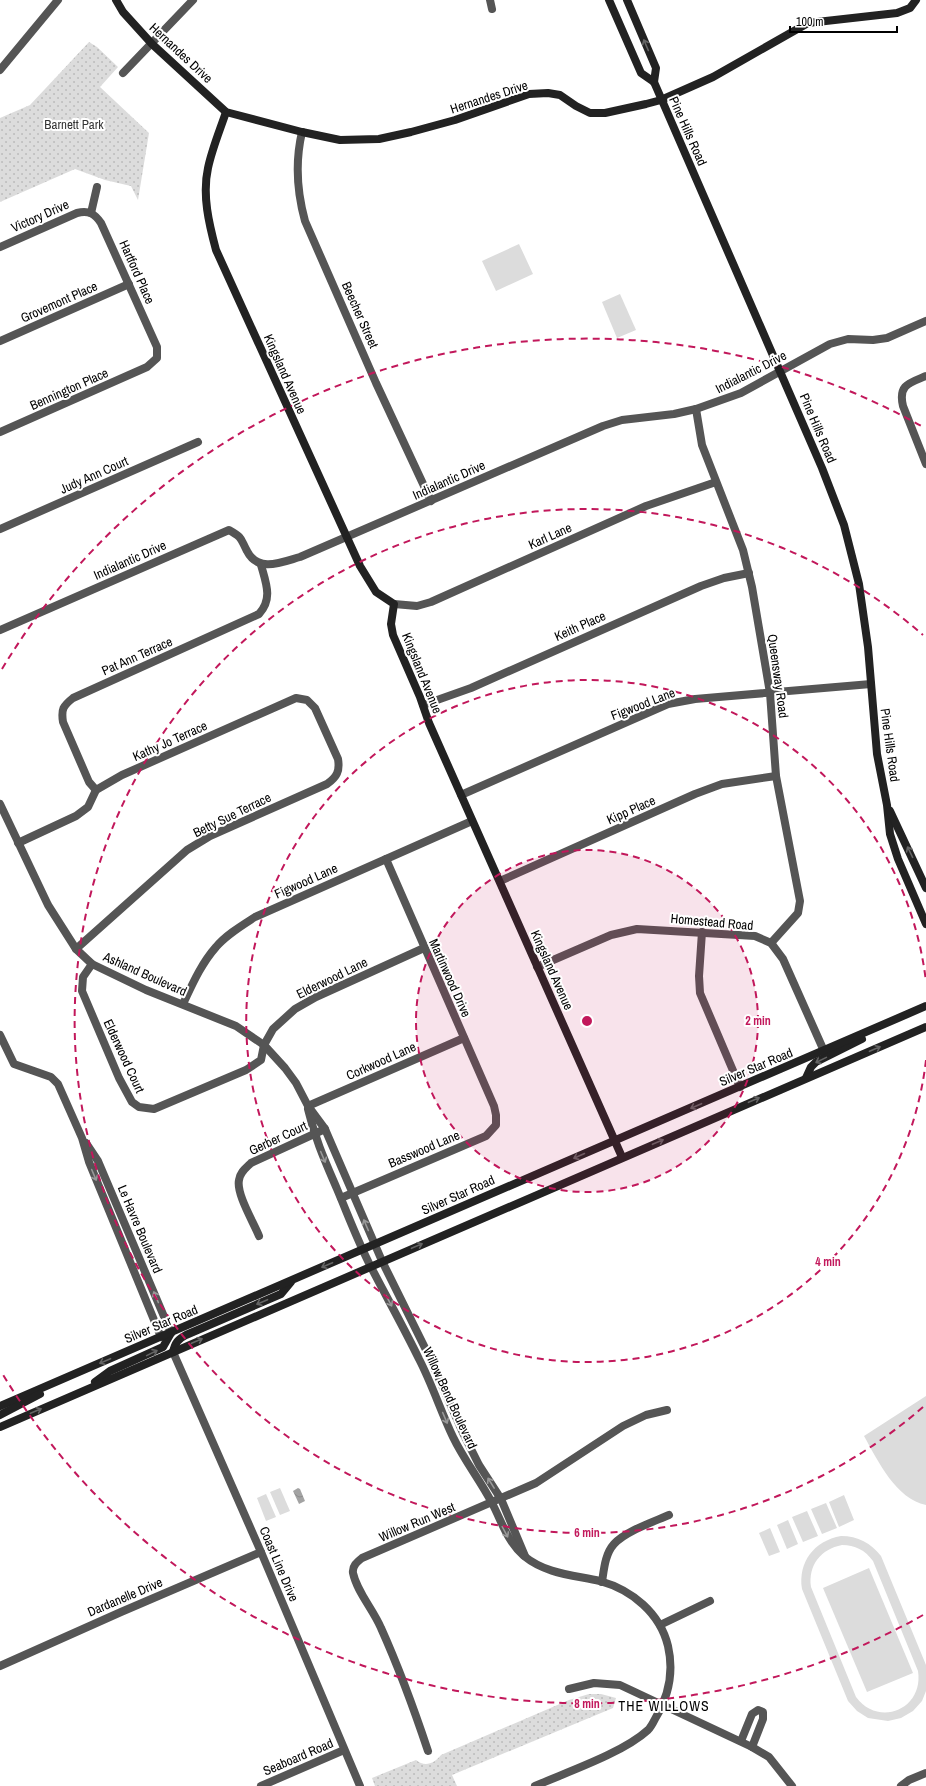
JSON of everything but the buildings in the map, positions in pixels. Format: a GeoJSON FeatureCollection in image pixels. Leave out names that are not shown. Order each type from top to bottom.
{"type":"FeatureCollection","features":[{"type":"Feature","properties":{"kind":"main road","name":"Hernandes Drive"},"geometry":{"type":"LineString","coordinates":[[116,0],[123,12],[152,44],[226,112],[302,132],[340,140],[379,139],[454,120],[529,94],[548,93],[560,95],[576,106],[590,113],[605,113],[661,100],[713,77],[808,23],[896,13],[910,8],[916,0]]}},
{"type":"Feature","properties":{"kind":"main road","name":"Pine Hills Road"},"geometry":{"type":"LineString","coordinates":[[609,0],[641,73],[654,82]]}},
{"type":"Feature","properties":{"kind":"main road","name":"Pine Hills Road"},"geometry":{"type":"LineString","coordinates":[[627,0],[656,68],[654,82],[661,100],[822,468],[844,525],[860,591],[867,640],[877,754],[887,805],[890,834],[898,859],[926,924]]}},
{"type":"Feature","properties":{"kind":"main road","name":"Kingsland Avenue"},"geometry":{"type":"LineString","coordinates":[[226,112],[208,168],[206,196],[211,231],[216,250],[346,538],[371,586],[379,595],[394,604],[391,624],[393,635],[423,704],[429,723],[622,1157]]}},
{"type":"Feature","properties":{"kind":"main road","name":"Pine Hills Road"},"geometry":{"type":"LineString","coordinates":[[887,805],[926,888]]}},
{"type":"Feature","properties":{"kind":"main road","name":"Silver Star Road"},"geometry":{"type":"LineString","coordinates":[[0,1406],[926,1006]]}},
{"type":"Feature","properties":{"kind":"main road"},"geometry":{"type":"LineString","coordinates":[[806,1078],[811,1066],[816,1062],[842,1050],[905,1015]]}},
{"type":"Feature","properties":{"kind":"main road"},"geometry":{"type":"LineString","coordinates":[[0,1427],[926,1026]]}},
{"type":"Feature","properties":{"kind":"main road"},"geometry":{"type":"LineString","coordinates":[[173,1352],[174,1344],[186,1335],[281,1294],[293,1280]]}},
{"type":"Feature","properties":{"kind":"main road"},"geometry":{"type":"LineString","coordinates":[[81,1391],[110,1371],[163,1347],[171,1332]]}},
{"type":"Feature","properties":{"kind":"main road"},"geometry":{"type":"LineString","coordinates":[[0,1415],[77,1373]]}},
{"type":"Feature","properties":{"kind":"street"},"geometry":{"type":"LineString","coordinates":[[0,70],[58,0]]}},
{"type":"Feature","properties":{"kind":"street"},"geometry":{"type":"LineString","coordinates":[[123,73],[193,0]]}},
{"type":"Feature","properties":{"kind":"street"},"geometry":{"type":"LineString","coordinates":[[490,0],[492,9]]}},
{"type":"Feature","properties":{"kind":"street","name":"Beecher Street"},"geometry":{"type":"LineString","coordinates":[[302,132],[298,152],[297,182],[305,221],[376,383],[431,501]]}},
{"type":"Feature","properties":{"kind":"street"},"geometry":{"type":"LineString","coordinates":[[91,213],[96,187]]}},
{"type":"Feature","properties":{"kind":"street","name":"Victory Drive"},"geometry":{"type":"LineString","coordinates":[[0,247],[77,213],[84,211],[91,213]]}},
{"type":"Feature","properties":{"kind":"street","name":"Hartford Place"},"geometry":{"type":"LineString","coordinates":[[91,213],[101,223],[156,347],[157,358],[147,367]]}},
{"type":"Feature","properties":{"kind":"street","name":"Grovemont Place"},"geometry":{"type":"LineString","coordinates":[[0,342],[129,284]]}},
{"type":"Feature","properties":{"kind":"street","name":"Indialantic Drive"},"geometry":{"type":"LineString","coordinates":[[0,630],[229,530],[242,538],[247,552],[252,558],[262,565],[274,565],[300,557],[603,426],[622,420],[696,410],[730,398],[830,344],[848,339],[873,340],[887,338],[926,321]]}},
{"type":"Feature","properties":{"kind":"street","name":"Bennington Place"},"geometry":{"type":"LineString","coordinates":[[0,432],[147,367]]}},
{"type":"Feature","properties":{"kind":"street"},"geometry":{"type":"LineString","coordinates":[[926,376],[908,383],[900,396],[926,464]]}},
{"type":"Feature","properties":{"kind":"street","name":"Queensway Road"},"geometry":{"type":"LineString","coordinates":[[696,410],[702,445],[743,550],[749,573],[770,693],[776,776],[800,906],[798,913],[771,943]]}},
{"type":"Feature","properties":{"kind":"street","name":"Judy Ann Court"},"geometry":{"type":"LineString","coordinates":[[0,530],[198,442]]}},
{"type":"Feature","properties":{"kind":"street","name":"Karl Lane"},"geometry":{"type":"LineString","coordinates":[[394,604],[417,606],[431,602],[646,506],[716,482]]}},
{"type":"Feature","properties":{"kind":"street","name":"Pat Ann Terrace"},"geometry":{"type":"LineString","coordinates":[[96,790],[89,782],[63,722],[62,713],[64,705],[73,698],[259,614],[265,607],[268,591],[262,565]]}},
{"type":"Feature","properties":{"kind":"street","name":"Keith Place"},"geometry":{"type":"LineString","coordinates":[[423,704],[472,688],[701,586],[724,578],[749,573]]}},
{"type":"Feature","properties":{"kind":"street","name":"Figwood Lane"},"geometry":{"type":"LineString","coordinates":[[461,795],[668,704],[695,699],[871,684]]}},
{"type":"Feature","properties":{"kind":"street","name":"Kathy Jo Terrace"},"geometry":{"type":"LineString","coordinates":[[96,790],[122,775],[296,698],[307,700],[315,708],[328,735]]}},
{"type":"Feature","properties":{"kind":"street","name":"Betty Sue Terrace"},"geometry":{"type":"LineString","coordinates":[[76,949],[187,850],[210,836],[327,784],[336,778],[339,768],[338,759],[328,735]]}},
{"type":"Feature","properties":{"kind":"street","name":"Kipp Place"},"geometry":{"type":"LineString","coordinates":[[500,881],[695,794],[722,784],[776,776]]}},
{"type":"Feature","properties":{"kind":"street"},"geometry":{"type":"LineString","coordinates":[[18,843],[76,816],[88,807],[96,790]]}},
{"type":"Feature","properties":{"kind":"street","name":"Ashland Boulevard"},"geometry":{"type":"LineString","coordinates":[[0,804],[48,905],[76,949],[92,964],[134,984],[236,1026],[264,1045],[285,1068],[308,1106],[325,1129],[382,1261]]}},
{"type":"Feature","properties":{"kind":"street","name":"Figwood Lane"},"geometry":{"type":"LineString","coordinates":[[183,1004],[194,980],[216,947],[234,930],[255,917],[472,821]]}},
{"type":"Feature","properties":{"kind":"street","name":"Martinwood Drive"},"geometry":{"type":"LineString","coordinates":[[386,859],[494,1106]]}},
{"type":"Feature","properties":{"kind":"street","name":"Homestead Road"},"geometry":{"type":"LineString","coordinates":[[537,967],[623,931],[651,929],[748,934],[762,938],[771,943]]}},
{"type":"Feature","properties":{"kind":"street"},"geometry":{"type":"LineString","coordinates":[[702,932],[699,976],[700,993],[740,1087]]}},
{"type":"Feature","properties":{"kind":"street"},"geometry":{"type":"LineString","coordinates":[[771,943],[783,959],[824,1051]]}},
{"type":"Feature","properties":{"kind":"street","name":"Elderwood Lane"},"geometry":{"type":"LineString","coordinates":[[264,1045],[273,1029],[295,1010],[316,996],[424,948]]}},
{"type":"Feature","properties":{"kind":"street","name":"Elderwood Court"},"geometry":{"type":"LineString","coordinates":[[92,964],[83,976],[82,990],[120,1078],[132,1102],[139,1107],[154,1109],[246,1070],[261,1060],[264,1045]]}},
{"type":"Feature","properties":{"kind":"street","name":"Le Havre Boulevard"},"geometry":{"type":"LineString","coordinates":[[0,1035],[14,1064],[51,1077],[58,1084],[82,1138],[89,1162],[161,1337]]}},
{"type":"Feature","properties":{"kind":"street","name":"Corkwood Lane"},"geometry":{"type":"LineString","coordinates":[[308,1106],[464,1038]]}},
{"type":"Feature","properties":{"kind":"street","name":"Ashland Boulevard"},"geometry":{"type":"LineString","coordinates":[[308,1106],[314,1134],[370,1266]]}},
{"type":"Feature","properties":{"kind":"street","name":"Basswood Lane"},"geometry":{"type":"LineString","coordinates":[[341,1198],[486,1136],[496,1125],[494,1106]]}},
{"type":"Feature","properties":{"kind":"street","name":"Gerber Court"},"geometry":{"type":"LineString","coordinates":[[259,1236],[240,1193],[238,1182],[242,1172],[252,1163],[325,1129]]}},
{"type":"Feature","properties":{"kind":"street","name":"Le Havre Boulevard"},"geometry":{"type":"LineString","coordinates":[[82,1138],[98,1161],[171,1332]]}},
{"type":"Feature","properties":{"kind":"street","name":"Willow Bend Boulevard"},"geometry":{"type":"LineString","coordinates":[[382,1261],[429,1356],[463,1433],[479,1465],[501,1499],[525,1556]]}},
{"type":"Feature","properties":{"kind":"street","name":"Willow Bend Boulevard"},"geometry":{"type":"LineString","coordinates":[[370,1266],[420,1360],[453,1438],[492,1503],[506,1534],[525,1556],[541,1568],[560,1574],[602,1582],[624,1591],[647,1607],[660,1625],[667,1645],[671,1667],[669,1684],[664,1704],[649,1729],[628,1744],[535,1786]]}},
{"type":"Feature","properties":{"kind":"street","name":"Coast Line Drive"},"geometry":{"type":"LineString","coordinates":[[173,1352],[261,1552],[360,1786]]}},
{"type":"Feature","properties":{"kind":"street","name":"Willow Run West"},"geometry":{"type":"LineString","coordinates":[[428,1751],[405,1684],[380,1625],[355,1581],[353,1570],[356,1563],[362,1558],[536,1483],[622,1426],[646,1415],[667,1410]]}},
{"type":"Feature","properties":{"kind":"street"},"geometry":{"type":"LineString","coordinates":[[602,1582],[606,1561],[613,1545],[622,1537],[669,1515]]}},
{"type":"Feature","properties":{"kind":"street","name":"Dardanelle Drive"},"geometry":{"type":"LineString","coordinates":[[0,1666],[261,1552]]}},
{"type":"Feature","properties":{"kind":"street"},"geometry":{"type":"LineString","coordinates":[[660,1625],[710,1601]]}},
{"type":"Feature","properties":{"kind":"street"},"geometry":{"type":"LineString","coordinates":[[569,1689],[594,1683],[620,1685],[664,1704],[752,1746],[769,1757],[792,1786]]}},
{"type":"Feature","properties":{"kind":"street"},"geometry":{"type":"LineString","coordinates":[[741,1741],[752,1714],[758,1710],[763,1712],[763,1719],[752,1746]]}},
{"type":"Feature","properties":{"kind":"street","name":"Seaboard Road"},"geometry":{"type":"LineString","coordinates":[[261,1786],[344,1750]]}},
{"type":"Feature","properties":{"kind":"street"},"geometry":{"type":"LineString","coordinates":[[901,1786],[909,1780],[926,1773]]}},
{"type":"Feature","properties":{"kind":"green space","name":"Barnett Park"},"geometry":{"type":"Polygon","coordinates":[[[89,42],[97,47],[118,67],[100,87],[149,133],[138,200],[131,186],[105,180],[75,169],[0,202],[0,118],[30,105],[89,42]]]}},
{"type":"Feature","properties":{"kind":"green space"},"geometry":{"type":"Polygon","coordinates":[[[519,244],[533,274],[496,291],[482,261],[519,244]]]}},
{"type":"Feature","properties":{"kind":"green space"},"geometry":{"type":"Polygon","coordinates":[[[620,294],[636,330],[617,338],[602,302],[620,294]]]}},
{"type":"Feature","properties":{"kind":"green space"},"geometry":{"type":"Polygon","coordinates":[[[926,1396],[926,1505],[915,1501],[897,1487],[889,1478],[864,1436],[926,1396]]]}},
{"type":"Feature","properties":{"kind":"green space"},"geometry":{"type":"Polygon","coordinates":[[[280,1488],[290,1511],[280,1515],[270,1492],[280,1488]]]}},
{"type":"Feature","properties":{"kind":"green space"},"geometry":{"type":"Polygon","coordinates":[[[266,1494],[276,1517],[266,1521],[257,1498],[266,1494]]]}},
{"type":"Feature","properties":{"kind":"green space"},"geometry":{"type":"Polygon","coordinates":[[[844,1495],[854,1520],[839,1527],[829,1502],[844,1495]]]}},
{"type":"Feature","properties":{"kind":"green space"},"geometry":{"type":"Polygon","coordinates":[[[826,1503],[837,1528],[822,1534],[811,1509],[826,1503]]]}},
{"type":"Feature","properties":{"kind":"green space"},"geometry":{"type":"Polygon","coordinates":[[[807,1511],[818,1536],[803,1542],[792,1517],[807,1511]]]}},
{"type":"Feature","properties":{"kind":"green space"},"geometry":{"type":"Polygon","coordinates":[[[788,1520],[798,1544],[787,1549],[777,1525],[788,1520]]]}},
{"type":"Feature","properties":{"kind":"green space"},"geometry":{"type":"Polygon","coordinates":[[[770,1528],[780,1552],[769,1556],[759,1533],[770,1528]]]}},
{"type":"Feature","properties":{"kind":"green space"},"geometry":{"type":"Polygon","coordinates":[[[841,1536],[853,1537],[864,1541],[873,1547],[881,1556],[926,1665],[926,1691],[922,1701],[913,1711],[901,1718],[888,1721],[868,1718],[857,1711],[848,1701],[802,1589],[801,1579],[805,1562],[816,1548],[831,1539],[841,1536]],[[847,1545],[835,1547],[822,1554],[814,1565],[811,1587],[856,1697],[866,1706],[876,1711],[887,1712],[898,1710],[907,1704],[914,1695],[918,1684],[918,1671],[873,1561],[863,1551],[847,1545]]]}},
{"type":"Feature","properties":{"kind":"green space"},"geometry":{"type":"Polygon","coordinates":[[[869,1568],[913,1673],[867,1692],[823,1588],[869,1568]]]}},
{"type":"Feature","properties":{"kind":"green space"},"geometry":{"type":"Polygon","coordinates":[[[589,1694],[601,1694],[616,1698],[613,1708],[452,1775],[457,1786],[375,1786],[372,1778],[416,1760],[423,1764],[430,1764],[441,1755],[569,1700],[589,1694]]]}},
{"type":"Feature","properties":{"kind":"water"},"geometry":{"type":"Polygon","coordinates":[[[298,1488],[300,1489],[305,1501],[299,1504],[293,1491],[298,1488]]]}},
{"type":"Feature","properties":{"kind":"district","name":"THE WILLOWS"},"geometry":{"type":"Point","coordinates":[664,1706]}}]}
